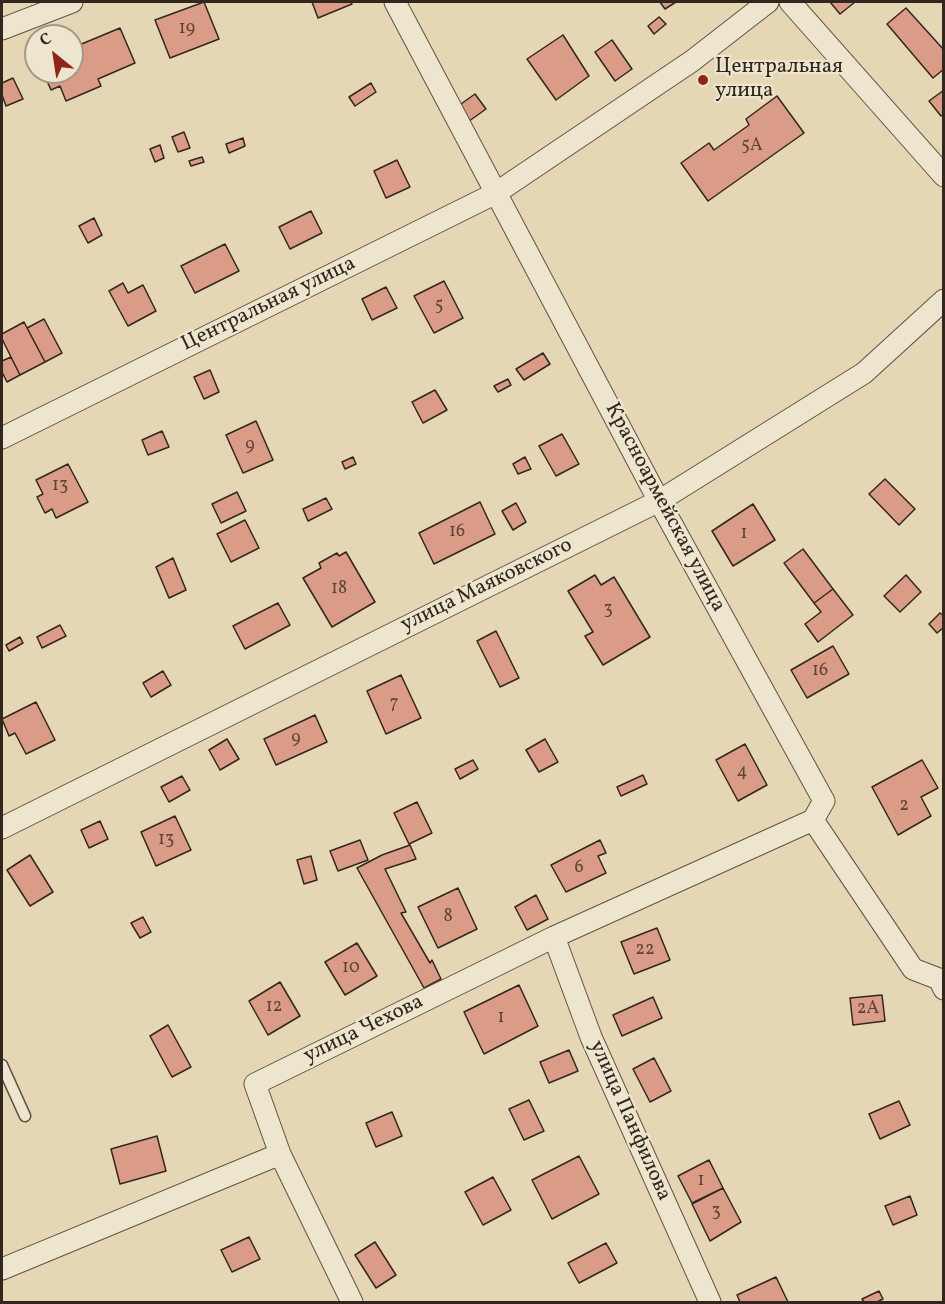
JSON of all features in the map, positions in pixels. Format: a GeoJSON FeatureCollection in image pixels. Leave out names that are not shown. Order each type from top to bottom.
{"type":"FeatureCollection","features":[{"type":"Feature","properties":{"kind":"street"},"geometry":{"type":"LineString","coordinates":[[2,29],[72,2]]}},
{"type":"Feature","properties":{"kind":"street","name":"Красноармейская улица"},"geometry":{"type":"LineString","coordinates":[[395,2],[659,501],[824,801],[813,820]]}},
{"type":"Feature","properties":{"kind":"street","name":"Центральная улица"},"geometry":{"type":"LineString","coordinates":[[2,438],[496,193],[692,61],[768,2]]}},
{"type":"Feature","properties":{"kind":"street"},"geometry":{"type":"LineString","coordinates":[[790,2],[944,176]]}},
{"type":"Feature","properties":{"kind":"street","name":"улица Маяковского"},"geometry":{"type":"LineString","coordinates":[[2,828],[659,501],[864,373],[944,300]]}},
{"type":"Feature","properties":{"kind":"street"},"geometry":{"type":"LineString","coordinates":[[813,820],[913,969],[942,982]]}},
{"type":"Feature","properties":{"kind":"street","name":"улица Чехова"},"geometry":{"type":"LineString","coordinates":[[280,1154],[255,1084],[554,937],[813,820]]}},
{"type":"Feature","properties":{"kind":"street","name":"улица Панфилова"},"geometry":{"type":"LineString","coordinates":[[554,937],[591,1037],[710,1302]]}},
{"type":"Feature","properties":{"kind":"street"},"geometry":{"type":"LineString","coordinates":[[2,1269],[280,1154],[352,1302]]}},
{"type":"Feature","properties":{"kind":"lane"},"geometry":{"type":"LineString","coordinates":[[2,1065],[25,1116]]}},
{"type":"Feature","properties":{"kind":"building"},"geometry":{"type":"Polygon","coordinates":[[[204,2],[219,39],[170,58],[155,20],[204,2]]]}},
{"type":"Feature","properties":{"kind":"building"},"geometry":{"type":"Polygon","coordinates":[[[312,2],[351,2],[352,4],[318,18],[312,2]]]}},
{"type":"Feature","properties":{"kind":"building"},"geometry":{"type":"Polygon","coordinates":[[[660,2],[676,2],[665,9],[660,2]]]}},
{"type":"Feature","properties":{"kind":"building"},"geometry":{"type":"Polygon","coordinates":[[[830,2],[855,2],[840,14],[830,2]]]}},
{"type":"Feature","properties":{"kind":"building"},"geometry":{"type":"Polygon","coordinates":[[[906,8],[944,50],[944,69],[933,78],[887,24],[906,8]]]}},
{"type":"Feature","properties":{"kind":"building"},"geometry":{"type":"Polygon","coordinates":[[[659,17],[666,24],[654,34],[648,26],[659,17]]]}},
{"type":"Feature","properties":{"kind":"building"},"geometry":{"type":"Polygon","coordinates":[[[120,28],[135,63],[98,79],[101,86],[66,101],[60,86],[51,90],[48,84],[84,84],[84,43],[120,28]]]}},
{"type":"Feature","properties":{"kind":"building"},"geometry":{"type":"Polygon","coordinates":[[[563,35],[589,76],[556,100],[527,59],[563,35]]]}},
{"type":"Feature","properties":{"kind":"building"},"geometry":{"type":"Polygon","coordinates":[[[612,40],[632,69],[615,81],[595,52],[612,40]]]}},
{"type":"Feature","properties":{"kind":"building"},"geometry":{"type":"Polygon","coordinates":[[[13,78],[23,99],[6,106],[2,95],[2,83],[13,78]]]}},
{"type":"Feature","properties":{"kind":"building"},"geometry":{"type":"Polygon","coordinates":[[[371,83],[376,92],[355,106],[349,97],[371,83]]]}},
{"type":"Feature","properties":{"kind":"building"},"geometry":{"type":"Polygon","coordinates":[[[944,90],[944,114],[941,116],[929,101],[944,90]]]}},
{"type":"Feature","properties":{"kind":"building"},"geometry":{"type":"Polygon","coordinates":[[[475,94],[486,109],[465,124],[454,109],[475,94]]]}},
{"type":"Feature","properties":{"kind":"building"},"geometry":{"type":"Polygon","coordinates":[[[777,96],[804,133],[708,201],[681,163],[709,143],[714,150],[749,125],[746,119],[777,96]]]}},
{"type":"Feature","properties":{"kind":"building"},"geometry":{"type":"Polygon","coordinates":[[[184,132],[190,148],[178,152],[172,137],[184,132]]]}},
{"type":"Feature","properties":{"kind":"building"},"geometry":{"type":"Polygon","coordinates":[[[243,138],[245,146],[229,153],[226,144],[243,138]]]}},
{"type":"Feature","properties":{"kind":"building"},"geometry":{"type":"Polygon","coordinates":[[[160,145],[164,158],[155,162],[150,149],[160,145]]]}},
{"type":"Feature","properties":{"kind":"building"},"geometry":{"type":"Polygon","coordinates":[[[202,157],[204,162],[191,166],[189,161],[202,157]]]}},
{"type":"Feature","properties":{"kind":"building"},"geometry":{"type":"Polygon","coordinates":[[[397,160],[410,187],[386,198],[374,171],[397,160]]]}},
{"type":"Feature","properties":{"kind":"building"},"geometry":{"type":"Polygon","coordinates":[[[311,211],[322,233],[290,249],[279,227],[311,211]]]}},
{"type":"Feature","properties":{"kind":"building"},"geometry":{"type":"Polygon","coordinates":[[[94,218],[102,235],[88,243],[79,226],[94,218]]]}},
{"type":"Feature","properties":{"kind":"building"},"geometry":{"type":"Polygon","coordinates":[[[225,244],[239,271],[195,293],[181,266],[225,244]]]}},
{"type":"Feature","properties":{"kind":"building"},"geometry":{"type":"Polygon","coordinates":[[[444,281],[463,318],[434,333],[414,296],[444,281]]]}},
{"type":"Feature","properties":{"kind":"building"},"geometry":{"type":"Polygon","coordinates":[[[123,283],[128,293],[143,285],[156,311],[128,326],[109,291],[123,283]]]}},
{"type":"Feature","properties":{"kind":"building"},"geometry":{"type":"Polygon","coordinates":[[[386,287],[397,308],[372,320],[362,299],[386,287]]]}},
{"type":"Feature","properties":{"kind":"building"},"geometry":{"type":"Polygon","coordinates":[[[44,319],[62,353],[45,362],[27,328],[44,319]]]}},
{"type":"Feature","properties":{"kind":"building"},"geometry":{"type":"Polygon","coordinates":[[[24,322],[45,362],[20,375],[2,339],[2,334],[24,322]]]}},
{"type":"Feature","properties":{"kind":"building"},"geometry":{"type":"Polygon","coordinates":[[[543,353],[550,364],[524,380],[516,369],[543,353]]]}},
{"type":"Feature","properties":{"kind":"building"},"geometry":{"type":"Polygon","coordinates":[[[11,357],[20,375],[7,382],[2,372],[2,361],[11,357]]]}},
{"type":"Feature","properties":{"kind":"building"},"geometry":{"type":"Polygon","coordinates":[[[210,370],[219,392],[204,399],[194,377],[210,370]]]}},
{"type":"Feature","properties":{"kind":"building"},"geometry":{"type":"Polygon","coordinates":[[[508,379],[511,385],[498,392],[494,386],[508,379]]]}},
{"type":"Feature","properties":{"kind":"building"},"geometry":{"type":"Polygon","coordinates":[[[435,390],[447,410],[423,423],[412,402],[435,390]]]}},
{"type":"Feature","properties":{"kind":"building"},"geometry":{"type":"Polygon","coordinates":[[[256,421],[273,460],[243,473],[226,435],[256,421]]]}},
{"type":"Feature","properties":{"kind":"building"},"geometry":{"type":"Polygon","coordinates":[[[162,431],[169,447],[148,455],[142,440],[162,431]]]}},
{"type":"Feature","properties":{"kind":"building"},"geometry":{"type":"Polygon","coordinates":[[[562,434],[579,464],[556,476],[539,446],[562,434]]]}},
{"type":"Feature","properties":{"kind":"building"},"geometry":{"type":"Polygon","coordinates":[[[353,457],[356,464],[345,469],[342,462],[353,457]]]}},
{"type":"Feature","properties":{"kind":"building"},"geometry":{"type":"Polygon","coordinates":[[[525,457],[531,469],[518,474],[513,464],[525,457]]]}},
{"type":"Feature","properties":{"kind":"building"},"geometry":{"type":"Polygon","coordinates":[[[68,464],[88,502],[56,518],[52,509],[45,513],[37,497],[43,494],[36,480],[68,464]]]}},
{"type":"Feature","properties":{"kind":"building"},"geometry":{"type":"Polygon","coordinates":[[[885,479],[915,509],[899,525],[869,494],[885,479]]]}},
{"type":"Feature","properties":{"kind":"building"},"geometry":{"type":"Polygon","coordinates":[[[237,492],[246,511],[221,523],[212,504],[237,492]]]}},
{"type":"Feature","properties":{"kind":"building"},"geometry":{"type":"Polygon","coordinates":[[[326,498],[332,509],[308,521],[303,509],[326,498]]]}},
{"type":"Feature","properties":{"kind":"building"},"geometry":{"type":"Polygon","coordinates":[[[480,502],[495,534],[434,564],[419,533],[480,502]]]}},
{"type":"Feature","properties":{"kind":"building"},"geometry":{"type":"Polygon","coordinates":[[[516,503],[526,522],[513,530],[502,511],[516,503]]]}},
{"type":"Feature","properties":{"kind":"building"},"geometry":{"type":"Polygon","coordinates":[[[753,504],[775,540],[733,566],[712,531],[753,504]]]}},
{"type":"Feature","properties":{"kind":"building"},"geometry":{"type":"Polygon","coordinates":[[[245,520],[259,548],[231,562],[217,534],[245,520]]]}},
{"type":"Feature","properties":{"kind":"building"},"geometry":{"type":"Polygon","coordinates":[[[803,549],[833,589],[814,603],[784,563],[803,549]]]}},
{"type":"Feature","properties":{"kind":"building"},"geometry":{"type":"Polygon","coordinates":[[[346,552],[375,602],[332,627],[303,578],[321,568],[319,563],[337,553],[339,556],[346,552]]]}},
{"type":"Feature","properties":{"kind":"building"},"geometry":{"type":"Polygon","coordinates":[[[173,558],[186,590],[169,598],[156,567],[173,558]]]}},
{"type":"Feature","properties":{"kind":"building"},"geometry":{"type":"Polygon","coordinates":[[[595,575],[601,585],[614,577],[650,637],[603,665],[585,636],[593,632],[568,591],[595,575]]]}},
{"type":"Feature","properties":{"kind":"building"},"geometry":{"type":"Polygon","coordinates":[[[906,575],[921,592],[900,612],[884,596],[906,575]]]}},
{"type":"Feature","properties":{"kind":"building"},"geometry":{"type":"Polygon","coordinates":[[[833,589],[853,615],[818,642],[805,624],[821,612],[814,603],[833,589]]]}},
{"type":"Feature","properties":{"kind":"building"},"geometry":{"type":"Polygon","coordinates":[[[278,603],[290,625],[245,649],[233,626],[278,603]]]}},
{"type":"Feature","properties":{"kind":"building"},"geometry":{"type":"Polygon","coordinates":[[[940,613],[944,616],[944,627],[937,633],[929,624],[940,613]]]}},
{"type":"Feature","properties":{"kind":"building"},"geometry":{"type":"Polygon","coordinates":[[[60,625],[66,636],[42,648],[37,637],[60,625]]]}},
{"type":"Feature","properties":{"kind":"building"},"geometry":{"type":"Polygon","coordinates":[[[496,631],[519,678],[500,687],[477,641],[496,631]]]}},
{"type":"Feature","properties":{"kind":"building"},"geometry":{"type":"Polygon","coordinates":[[[20,637],[23,643],[9,651],[6,645],[20,637]]]}},
{"type":"Feature","properties":{"kind":"building"},"geometry":{"type":"Polygon","coordinates":[[[833,646],[849,674],[807,698],[791,670],[833,646]]]}},
{"type":"Feature","properties":{"kind":"building"},"geometry":{"type":"Polygon","coordinates":[[[163,671],[171,685],[151,697],[143,683],[163,671]]]}},
{"type":"Feature","properties":{"kind":"building"},"geometry":{"type":"Polygon","coordinates":[[[401,675],[421,718],[386,734],[367,691],[401,675]]]}},
{"type":"Feature","properties":{"kind":"building"},"geometry":{"type":"Polygon","coordinates":[[[36,702],[55,740],[26,754],[15,733],[9,736],[2,719],[36,702]]]}},
{"type":"Feature","properties":{"kind":"building"},"geometry":{"type":"Polygon","coordinates":[[[315,715],[327,742],[276,765],[264,739],[315,715]]]}},
{"type":"Feature","properties":{"kind":"building"},"geometry":{"type":"Polygon","coordinates":[[[227,739],[239,759],[220,770],[209,750],[227,739]]]}},
{"type":"Feature","properties":{"kind":"building"},"geometry":{"type":"Polygon","coordinates":[[[545,739],[558,762],[539,772],[526,750],[545,739]]]}},
{"type":"Feature","properties":{"kind":"building"},"geometry":{"type":"Polygon","coordinates":[[[745,744],[767,785],[738,801],[716,760],[745,744]]]}},
{"type":"Feature","properties":{"kind":"building"},"geometry":{"type":"Polygon","coordinates":[[[473,760],[478,769],[460,779],[455,769],[473,760]]]}},
{"type":"Feature","properties":{"kind":"building"},"geometry":{"type":"Polygon","coordinates":[[[922,760],[938,788],[921,797],[931,816],[898,835],[872,787],[922,760]]]}},
{"type":"Feature","properties":{"kind":"building"},"geometry":{"type":"Polygon","coordinates":[[[643,775],[647,784],[621,796],[617,787],[643,775]]]}},
{"type":"Feature","properties":{"kind":"building"},"geometry":{"type":"Polygon","coordinates":[[[182,776],[190,790],[169,802],[161,787],[182,776]]]}},
{"type":"Feature","properties":{"kind":"building"},"geometry":{"type":"Polygon","coordinates":[[[417,802],[432,833],[409,844],[394,813],[417,802]]]}},
{"type":"Feature","properties":{"kind":"building"},"geometry":{"type":"Polygon","coordinates":[[[175,816],[191,850],[156,866],[141,832],[175,816]]]}},
{"type":"Feature","properties":{"kind":"building"},"geometry":{"type":"Polygon","coordinates":[[[100,821],[108,839],[89,848],[81,830],[100,821]]]}},
{"type":"Feature","properties":{"kind":"building"},"geometry":{"type":"Polygon","coordinates":[[[360,840],[368,860],[338,871],[330,851],[360,840]]]}},
{"type":"Feature","properties":{"kind":"building"},"geometry":{"type":"Polygon","coordinates":[[[600,840],[606,853],[598,856],[606,873],[566,892],[551,865],[600,840]]]}},
{"type":"Feature","properties":{"kind":"building"},"geometry":{"type":"Polygon","coordinates":[[[410,845],[416,859],[385,869],[406,912],[401,913],[430,963],[432,960],[441,979],[424,988],[357,868],[382,855],[410,845]]]}},
{"type":"Feature","properties":{"kind":"building"},"geometry":{"type":"Polygon","coordinates":[[[30,855],[53,892],[30,906],[7,870],[30,855]]]}},
{"type":"Feature","properties":{"kind":"building"},"geometry":{"type":"Polygon","coordinates":[[[311,856],[317,880],[304,884],[297,860],[311,856]]]}},
{"type":"Feature","properties":{"kind":"building"},"geometry":{"type":"Polygon","coordinates":[[[458,888],[477,929],[438,948],[418,907],[458,888]]]}},
{"type":"Feature","properties":{"kind":"building"},"geometry":{"type":"Polygon","coordinates":[[[536,895],[548,919],[527,930],[515,907],[536,895]]]}},
{"type":"Feature","properties":{"kind":"building"},"geometry":{"type":"Polygon","coordinates":[[[143,917],[151,932],[140,938],[131,923],[143,917]]]}},
{"type":"Feature","properties":{"kind":"building"},"geometry":{"type":"Polygon","coordinates":[[[657,928],[670,960],[634,974],[621,942],[657,928]]]}},
{"type":"Feature","properties":{"kind":"building"},"geometry":{"type":"Polygon","coordinates":[[[357,943],[377,976],[345,995],[325,962],[357,943]]]}},
{"type":"Feature","properties":{"kind":"building"},"geometry":{"type":"Polygon","coordinates":[[[280,982],[300,1016],[268,1035],[249,1001],[280,982]]]}},
{"type":"Feature","properties":{"kind":"building"},"geometry":{"type":"Polygon","coordinates":[[[519,985],[538,1026],[484,1054],[464,1012],[519,985]]]}},
{"type":"Feature","properties":{"kind":"building"},"geometry":{"type":"Polygon","coordinates":[[[882,995],[885,1021],[853,1025],[850,998],[882,995]]]}},
{"type":"Feature","properties":{"kind":"building"},"geometry":{"type":"Polygon","coordinates":[[[653,997],[662,1018],[622,1036],[613,1015],[653,997]]]}},
{"type":"Feature","properties":{"kind":"building"},"geometry":{"type":"Polygon","coordinates":[[[168,1025],[191,1067],[172,1077],[150,1036],[168,1025]]]}},
{"type":"Feature","properties":{"kind":"building"},"geometry":{"type":"Polygon","coordinates":[[[569,1050],[578,1071],[549,1083],[540,1062],[569,1050]]]}},
{"type":"Feature","properties":{"kind":"building"},"geometry":{"type":"Polygon","coordinates":[[[654,1058],[671,1091],[650,1102],[633,1069],[654,1058]]]}},
{"type":"Feature","properties":{"kind":"building"},"geometry":{"type":"Polygon","coordinates":[[[529,1100],[544,1131],[524,1140],[509,1109],[529,1100]]]}},
{"type":"Feature","properties":{"kind":"building"},"geometry":{"type":"Polygon","coordinates":[[[899,1101],[910,1125],[880,1139],[869,1114],[899,1101]]]}},
{"type":"Feature","properties":{"kind":"building"},"geometry":{"type":"Polygon","coordinates":[[[392,1112],[402,1136],[376,1147],[366,1123],[392,1112]]]}},
{"type":"Feature","properties":{"kind":"building"},"geometry":{"type":"Polygon","coordinates":[[[157,1136],[166,1171],[120,1184],[111,1149],[157,1136]]]}},
{"type":"Feature","properties":{"kind":"building"},"geometry":{"type":"Polygon","coordinates":[[[579,1156],[599,1194],[552,1219],[532,1180],[579,1156]]]}},
{"type":"Feature","properties":{"kind":"building"},"geometry":{"type":"Polygon","coordinates":[[[709,1160],[723,1188],[692,1203],[678,1176],[709,1160]]]}},
{"type":"Feature","properties":{"kind":"building"},"geometry":{"type":"Polygon","coordinates":[[[493,1177],[511,1210],[483,1225],[465,1192],[493,1177]]]}},
{"type":"Feature","properties":{"kind":"building"},"geometry":{"type":"Polygon","coordinates":[[[723,1188],[741,1222],[710,1241],[692,1204],[723,1188]]]}},
{"type":"Feature","properties":{"kind":"building"},"geometry":{"type":"Polygon","coordinates":[[[910,1196],[917,1215],[893,1225],[885,1206],[910,1196]]]}},
{"type":"Feature","properties":{"kind":"building"},"geometry":{"type":"Polygon","coordinates":[[[249,1237],[260,1259],[232,1272],[221,1250],[249,1237]]]}},
{"type":"Feature","properties":{"kind":"building"},"geometry":{"type":"Polygon","coordinates":[[[375,1242],[396,1275],[376,1288],[355,1255],[375,1242]]]}},
{"type":"Feature","properties":{"kind":"building"},"geometry":{"type":"Polygon","coordinates":[[[606,1243],[617,1263],[579,1283],[568,1263],[606,1243]]]}},
{"type":"Feature","properties":{"kind":"building"},"geometry":{"type":"Polygon","coordinates":[[[776,1277],[788,1302],[740,1302],[737,1295],[776,1277]]]}},
{"type":"Feature","properties":{"kind":"building"},"geometry":{"type":"Polygon","coordinates":[[[879,1291],[883,1299],[877,1302],[864,1302],[862,1299],[879,1291]]]}},
{"type":"Feature","properties":{"kind":"place","name":"Центральная улица"},"geometry":{"type":"Point","coordinates":[703,80]}}]}
